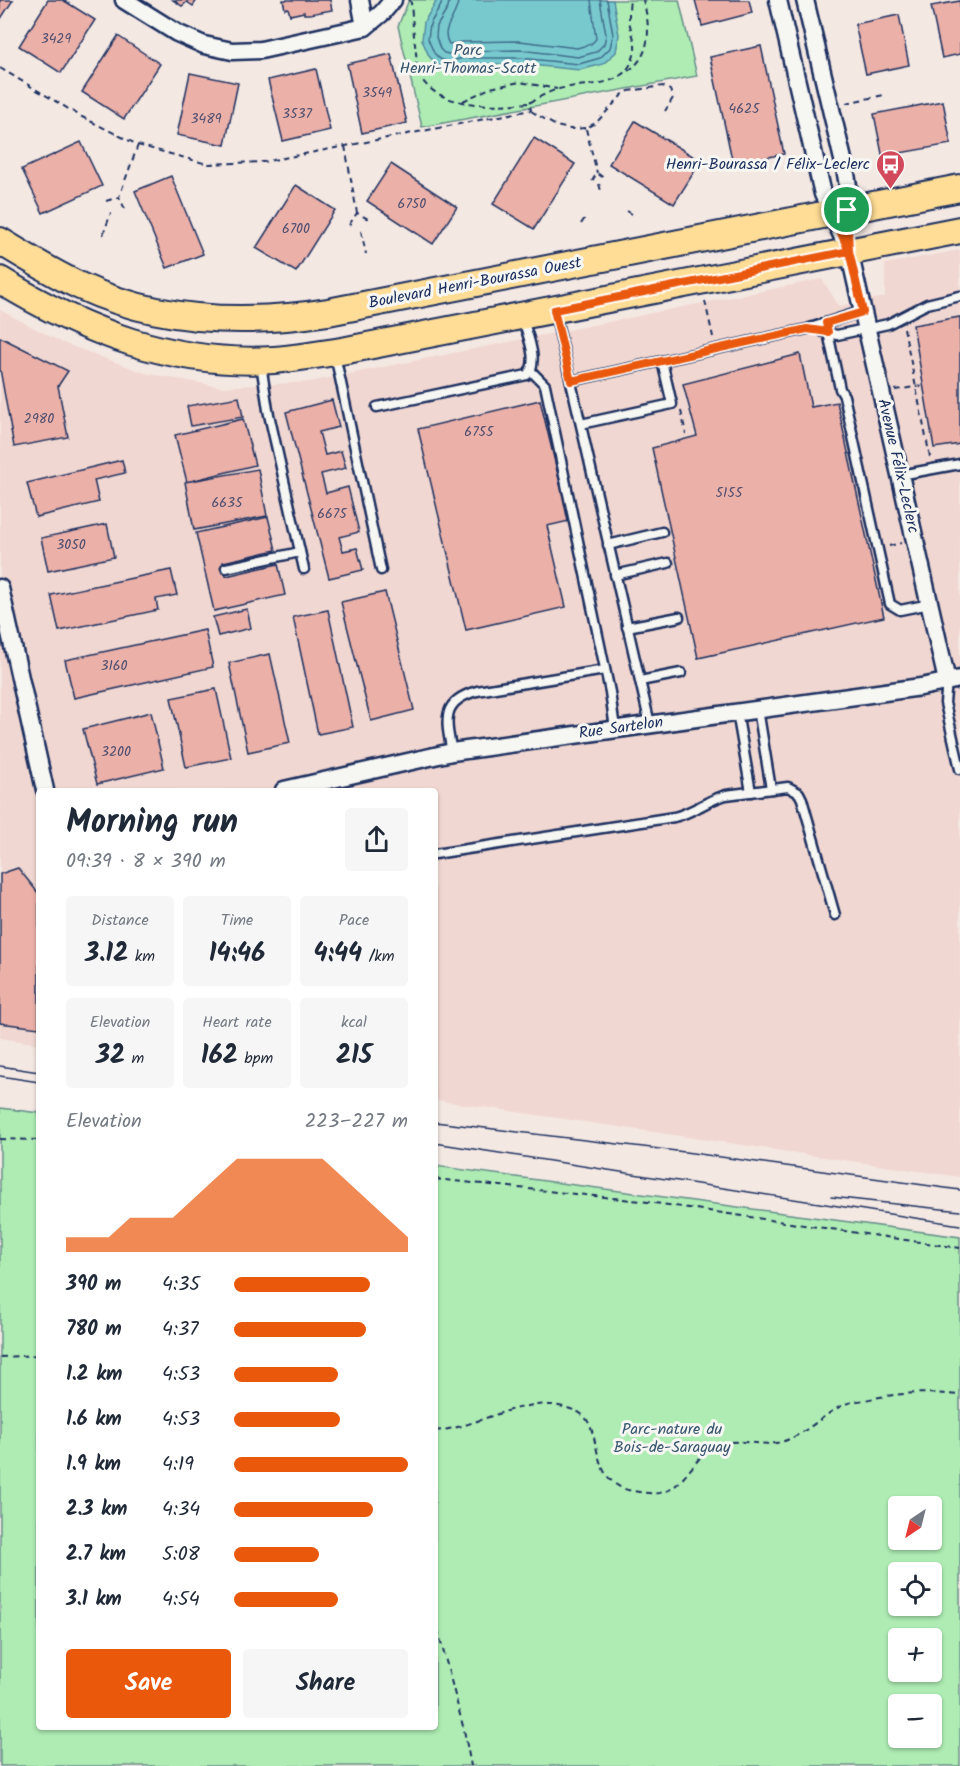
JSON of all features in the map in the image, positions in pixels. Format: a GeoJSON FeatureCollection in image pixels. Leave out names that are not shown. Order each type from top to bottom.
{"type":"FeatureCollection","features":[{"type":"Feature","properties":{"kind":"main road","name":"Boulevard Henri-Bourassa Ouest"},"geometry":{"type":"LineString","coordinates":[[0,241],[60,277],[118,300],[179,314],[264,320],[340,310],[960,188]]}},
{"type":"Feature","properties":{"kind":"main road"},"geometry":{"type":"LineString","coordinates":[[0,280],[58,314],[122,339],[189,356],[261,360],[297,358],[334,352],[960,230]]}},
{"type":"Feature","properties":{"kind":"street"},"geometry":{"type":"LineString","coordinates":[[124,0],[177,33],[204,45],[232,51],[261,50],[366,27],[393,0]]}},
{"type":"Feature","properties":{"kind":"street"},"geometry":{"type":"LineString","coordinates":[[360,0],[366,27]]}},
{"type":"Feature","properties":{"kind":"street","name":"Avenue Félix-Leclerc"},"geometry":{"type":"LineString","coordinates":[[778,0],[816,171],[823,194],[839,211]]}},
{"type":"Feature","properties":{"kind":"street","name":"Avenue Félix-Leclerc"},"geometry":{"type":"LineString","coordinates":[[805,0],[846,176],[839,211],[930,604],[954,680]]}},
{"type":"Feature","properties":{"kind":"street"},"geometry":{"type":"LineString","coordinates":[[0,588],[45,788]]}},
{"type":"Feature","properties":{"kind":"street","name":"Rue Sartelon"},"geometry":{"type":"LineString","coordinates":[[296,788],[340,781],[452,752],[954,680]]}},
{"type":"Feature","properties":{"kind":"lane"},"geometry":{"type":"LineString","coordinates":[[827,328],[837,334],[867,329],[897,321],[927,303],[960,296]]}},
{"type":"Feature","properties":{"kind":"lane"},"geometry":{"type":"LineString","coordinates":[[554,310],[650,724]]}},
{"type":"Feature","properties":{"kind":"lane"},"geometry":{"type":"LineString","coordinates":[[571,381],[807,329],[827,328],[863,312]]}},
{"type":"Feature","properties":{"kind":"lane"},"geometry":{"type":"LineString","coordinates":[[377,407],[523,377],[531,371],[533,362],[522,315]]}},
{"type":"Feature","properties":{"kind":"lane"},"geometry":{"type":"LineString","coordinates":[[827,328],[891,604],[900,610],[930,604]]}},
{"type":"Feature","properties":{"kind":"lane"},"geometry":{"type":"LineString","coordinates":[[334,352],[381,570]]}},
{"type":"Feature","properties":{"kind":"lane"},"geometry":{"type":"LineString","coordinates":[[261,360],[268,410],[304,569]]}},
{"type":"Feature","properties":{"kind":"lane"},"geometry":{"type":"LineString","coordinates":[[580,424],[672,404],[662,361]]}},
{"type":"Feature","properties":{"kind":"lane"},"geometry":{"type":"LineString","coordinates":[[531,371],[545,385],[605,670],[615,729]]}},
{"type":"Feature","properties":{"kind":"lane"},"geometry":{"type":"LineString","coordinates":[[900,474],[960,464]]}},
{"type":"Feature","properties":{"kind":"lane"},"geometry":{"type":"LineString","coordinates":[[608,545],[662,532]]}},
{"type":"Feature","properties":{"kind":"lane"},"geometry":{"type":"LineString","coordinates":[[226,568],[300,552]]}},
{"type":"Feature","properties":{"kind":"lane"},"geometry":{"type":"LineString","coordinates":[[615,575],[668,563]]}},
{"type":"Feature","properties":{"kind":"lane"},"geometry":{"type":"LineString","coordinates":[[627,627],[679,617]]}},
{"type":"Feature","properties":{"kind":"lane"},"geometry":{"type":"LineString","coordinates":[[452,752],[446,718],[448,711],[459,698],[477,692],[605,670]]}},
{"type":"Feature","properties":{"kind":"lane"},"geometry":{"type":"LineString","coordinates":[[640,681],[681,673]]}},
{"type":"Feature","properties":{"kind":"lane"},"geometry":{"type":"LineString","coordinates":[[954,680],[945,703],[960,768]]}},
{"type":"Feature","properties":{"kind":"lane"},"geometry":{"type":"LineString","coordinates":[[758,709],[771,789]]}},
{"type":"Feature","properties":{"kind":"lane"},"geometry":{"type":"LineString","coordinates":[[737,712],[752,792]]}},
{"type":"Feature","properties":{"kind":"lane"},"geometry":{"type":"LineString","coordinates":[[438,854],[675,818],[688,814],[716,797],[771,789],[793,789],[802,799],[835,915]]}},
{"type":"Feature","properties":{"kind":"path"},"geometry":{"type":"LineString","coordinates":[[409,0],[418,72],[429,87],[444,97],[495,106],[529,103],[557,89],[609,81],[634,68],[642,56],[649,31],[643,0]]}},
{"type":"Feature","properties":{"kind":"path"},"geometry":{"type":"LineString","coordinates":[[627,72],[635,55],[635,41],[629,20],[630,0]]}},
{"type":"Feature","properties":{"kind":"path"},"geometry":{"type":"LineString","coordinates":[[0,68],[82,117],[138,145],[207,164],[262,162],[531,110]]}},
{"type":"Feature","properties":{"kind":"path"},"geometry":{"type":"LineString","coordinates":[[463,101],[490,88],[520,81],[557,89]]}},
{"type":"Feature","properties":{"kind":"path"},"geometry":{"type":"LineString","coordinates":[[529,103],[531,110],[556,126],[570,129],[586,128],[596,123],[622,95],[629,91],[663,86],[670,90],[673,98],[665,111]]}},
{"type":"Feature","properties":{"kind":"path"},"geometry":{"type":"LineString","coordinates":[[831,106],[884,95]]}},
{"type":"Feature","properties":{"kind":"path"},"geometry":{"type":"LineString","coordinates":[[586,128],[597,173],[605,179]]}},
{"type":"Feature","properties":{"kind":"path"},"geometry":{"type":"LineString","coordinates":[[125,209],[119,197],[138,145]]}},
{"type":"Feature","properties":{"kind":"path"},"geometry":{"type":"LineString","coordinates":[[345,146],[357,213],[349,225]]}},
{"type":"Feature","properties":{"kind":"path"},"geometry":{"type":"LineString","coordinates":[[592,181],[597,173]]}},
{"type":"Feature","properties":{"kind":"path"},"geometry":{"type":"LineString","coordinates":[[600,184],[602,194]]}},
{"type":"Feature","properties":{"kind":"path"},"geometry":{"type":"LineString","coordinates":[[106,201],[119,197]]}},
{"type":"Feature","properties":{"kind":"path"},"geometry":{"type":"LineString","coordinates":[[627,211],[632,214]]}},
{"type":"Feature","properties":{"kind":"path"},"geometry":{"type":"LineString","coordinates":[[103,235],[111,213]]}},
{"type":"Feature","properties":{"kind":"path"},"geometry":{"type":"LineString","coordinates":[[357,213],[370,220]]}},
{"type":"Feature","properties":{"kind":"path"},"geometry":{"type":"LineString","coordinates":[[581,224],[585,218]]}},
{"type":"Feature","properties":{"kind":"path"},"geometry":{"type":"LineString","coordinates":[[361,231],[366,254]]}},
{"type":"Feature","properties":{"kind":"path"},"geometry":{"type":"LineString","coordinates":[[704,293],[715,342]]}},
{"type":"Feature","properties":{"kind":"path"},"geometry":{"type":"LineString","coordinates":[[904,326],[930,459]]}},
{"type":"Feature","properties":{"kind":"path"},"geometry":{"type":"LineString","coordinates":[[895,390],[922,386]]}},
{"type":"Feature","properties":{"kind":"path"},"geometry":{"type":"LineString","coordinates":[[679,402],[686,434]]}},
{"type":"Feature","properties":{"kind":"path"},"geometry":{"type":"LineString","coordinates":[[883,548],[901,543]]}},
{"type":"Feature","properties":{"kind":"path"},"geometry":{"type":"LineString","coordinates":[[0,1139],[36,1140]]}},
{"type":"Feature","properties":{"kind":"path"},"geometry":{"type":"LineString","coordinates":[[438,1179],[641,1201],[960,1248]]}},
{"type":"Feature","properties":{"kind":"path"},"geometry":{"type":"LineString","coordinates":[[0,1357],[36,1354]]}},
{"type":"Feature","properties":{"kind":"path"},"geometry":{"type":"LineString","coordinates":[[438,1431],[455,1429],[524,1405],[543,1404],[577,1411],[588,1419],[604,1472],[621,1488],[648,1494],[663,1493],[675,1486],[701,1455],[715,1446],[735,1441],[777,1443],[795,1437],[844,1404],[899,1393],[960,1395]]}},
{"type":"Feature","properties":{"kind":"path"},"geometry":{"type":"LineString","coordinates":[[438,1630],[471,1766]]}},
{"type":"Feature","properties":{"kind":"shaded area"},"geometry":{"type":"Polygon","coordinates":[[[960,250],[960,1177],[438,1100],[438,788],[36,788],[36,1044],[0,1038],[0,310],[63,343],[145,373],[221,387],[309,382],[822,279],[839,306],[885,297],[885,264],[960,250]]]}},
{"type":"Feature","properties":{"kind":"green space","name":"Parc Henri-Thomas-Scott"},"geometry":{"type":"Polygon","coordinates":[[[409,0],[679,0],[697,76],[422,127],[398,26],[409,0]]]}},
{"type":"Feature","properties":{"kind":"green space","name":"Parc-nature du Bois-de-Saraguay"},"geometry":{"type":"Polygon","coordinates":[[[0,1108],[36,1113],[36,1730],[438,1730],[438,1166],[960,1237],[960,1766],[0,1766],[0,1108]]]}},
{"type":"Feature","properties":{"kind":"water"},"geometry":{"type":"Polygon","coordinates":[[[437,0],[613,0],[619,35],[616,52],[603,64],[580,70],[520,64],[464,64],[447,69],[436,64],[429,56],[422,40],[424,22],[437,0]]]}},
{"type":"Feature","properties":{"kind":"building"},"geometry":{"type":"Polygon","coordinates":[[[0,0],[13,0],[0,20],[0,0]]]}},
{"type":"Feature","properties":{"kind":"building"},"geometry":{"type":"Polygon","coordinates":[[[48,0],[63,0],[95,20],[61,73],[19,46],[48,0]]]}},
{"type":"Feature","properties":{"kind":"building"},"geometry":{"type":"Polygon","coordinates":[[[173,0],[197,0],[193,6],[187,2],[182,6],[173,0]]]}},
{"type":"Feature","properties":{"kind":"building"},"geometry":{"type":"Polygon","coordinates":[[[283,0],[330,0],[332,10],[290,15],[288,8],[285,9],[283,0]]]}},
{"type":"Feature","properties":{"kind":"building"},"geometry":{"type":"Polygon","coordinates":[[[695,0],[749,0],[752,13],[702,26],[695,0]]]}},
{"type":"Feature","properties":{"kind":"building"},"geometry":{"type":"Polygon","coordinates":[[[960,1],[960,54],[942,58],[931,6],[960,1]]]}},
{"type":"Feature","properties":{"kind":"building"},"geometry":{"type":"Polygon","coordinates":[[[899,15],[909,65],[866,74],[855,24],[899,15]]]}},
{"type":"Feature","properties":{"kind":"building"},"geometry":{"type":"Polygon","coordinates":[[[118,36],[160,64],[124,119],[82,92],[118,36]]]}},
{"type":"Feature","properties":{"kind":"building"},"geometry":{"type":"Polygon","coordinates":[[[761,46],[784,154],[733,164],[710,57],[761,46]]]}},
{"type":"Feature","properties":{"kind":"building"},"geometry":{"type":"Polygon","coordinates":[[[391,54],[407,123],[362,133],[347,64],[391,54]]]}},
{"type":"Feature","properties":{"kind":"building"},"geometry":{"type":"Polygon","coordinates":[[[316,69],[330,130],[283,141],[268,80],[316,69]]]}},
{"type":"Feature","properties":{"kind":"building"},"geometry":{"type":"Polygon","coordinates":[[[190,73],[238,83],[225,145],[177,135],[190,73]]]}},
{"type":"Feature","properties":{"kind":"building"},"geometry":{"type":"Polygon","coordinates":[[[943,101],[951,144],[894,154],[895,157],[883,159],[874,114],[943,101]]]}},
{"type":"Feature","properties":{"kind":"building"},"geometry":{"type":"Polygon","coordinates":[[[635,121],[701,161],[674,204],[609,164],[635,121]]]}},
{"type":"Feature","properties":{"kind":"building"},"geometry":{"type":"Polygon","coordinates":[[[534,138],[575,164],[534,229],[493,204],[534,138]]]}},
{"type":"Feature","properties":{"kind":"building"},"geometry":{"type":"Polygon","coordinates":[[[81,142],[102,186],[43,213],[22,169],[81,142]]]}},
{"type":"Feature","properties":{"kind":"building"},"geometry":{"type":"Polygon","coordinates":[[[391,164],[457,207],[433,244],[367,201],[391,164]]]}},
{"type":"Feature","properties":{"kind":"building"},"geometry":{"type":"Polygon","coordinates":[[[171,176],[203,254],[167,268],[135,191],[171,176]]]}},
{"type":"Feature","properties":{"kind":"building"},"geometry":{"type":"Polygon","coordinates":[[[296,185],[335,210],[296,272],[256,248],[296,185]]]}},
{"type":"Feature","properties":{"kind":"building"},"geometry":{"type":"Polygon","coordinates":[[[960,317],[960,444],[934,448],[913,325],[960,317]]]}},
{"type":"Feature","properties":{"kind":"building"},"geometry":{"type":"Polygon","coordinates":[[[0,337],[68,371],[58,386],[68,437],[14,447],[0,369],[0,337]]]}},
{"type":"Feature","properties":{"kind":"building"},"geometry":{"type":"Polygon","coordinates":[[[800,354],[811,407],[837,402],[884,617],[698,658],[652,448],[697,436],[683,384],[800,354]]]}},
{"type":"Feature","properties":{"kind":"building"},"geometry":{"type":"Polygon","coordinates":[[[239,397],[243,417],[191,426],[187,406],[239,397]]]}},
{"type":"Feature","properties":{"kind":"building"},"geometry":{"type":"Polygon","coordinates":[[[332,400],[339,427],[319,432],[325,455],[341,451],[346,468],[321,474],[326,493],[348,487],[359,532],[339,537],[343,551],[357,548],[363,570],[329,578],[286,412],[332,400]]]}},
{"type":"Feature","properties":{"kind":"building"},"geometry":{"type":"Polygon","coordinates":[[[540,400],[569,521],[547,526],[566,607],[466,630],[418,429],[540,400]]]}},
{"type":"Feature","properties":{"kind":"building"},"geometry":{"type":"Polygon","coordinates":[[[243,419],[255,465],[187,482],[175,435],[243,419]]]}},
{"type":"Feature","properties":{"kind":"building"},"geometry":{"type":"Polygon","coordinates":[[[122,460],[125,473],[94,480],[99,502],[36,517],[27,483],[122,460]]]}},
{"type":"Feature","properties":{"kind":"building"},"geometry":{"type":"Polygon","coordinates":[[[258,469],[267,516],[194,530],[185,482],[258,469]]]}},
{"type":"Feature","properties":{"kind":"building"},"geometry":{"type":"Polygon","coordinates":[[[268,517],[276,550],[223,562],[226,576],[278,564],[285,595],[214,611],[196,533],[268,517]]]}},
{"type":"Feature","properties":{"kind":"building"},"geometry":{"type":"Polygon","coordinates":[[[107,524],[114,557],[48,571],[41,538],[107,524]]]}},
{"type":"Feature","properties":{"kind":"building"},"geometry":{"type":"Polygon","coordinates":[[[171,570],[177,595],[156,599],[158,610],[59,631],[51,595],[171,570]]]}},
{"type":"Feature","properties":{"kind":"building"},"geometry":{"type":"Polygon","coordinates":[[[385,592],[414,710],[371,721],[341,602],[385,592]]]}},
{"type":"Feature","properties":{"kind":"building"},"geometry":{"type":"Polygon","coordinates":[[[247,609],[251,628],[218,636],[213,617],[247,609]]]}},
{"type":"Feature","properties":{"kind":"building"},"geometry":{"type":"Polygon","coordinates":[[[328,610],[353,727],[318,734],[293,617],[328,610]]]}},
{"type":"Feature","properties":{"kind":"building"},"geometry":{"type":"Polygon","coordinates":[[[205,630],[213,667],[74,698],[65,660],[205,630]]]}},
{"type":"Feature","properties":{"kind":"building"},"geometry":{"type":"Polygon","coordinates":[[[270,654],[290,743],[248,752],[229,663],[270,654]]]}},
{"type":"Feature","properties":{"kind":"building"},"geometry":{"type":"Polygon","coordinates":[[[216,689],[231,758],[186,767],[171,698],[216,689]]]}},
{"type":"Feature","properties":{"kind":"building"},"geometry":{"type":"Polygon","coordinates":[[[151,712],[164,768],[97,784],[83,729],[151,712]]]}},
{"type":"Feature","properties":{"kind":"building"},"geometry":{"type":"Polygon","coordinates":[[[18,868],[36,890],[36,1028],[0,1023],[0,874],[18,868]]]}},
{"type":"Feature","properties":{"kind":"tram line"},"geometry":{"type":"LineString","coordinates":[[0,1066],[36,1072]]}},
{"type":"Feature","properties":{"kind":"tram line"},"geometry":{"type":"LineString","coordinates":[[0,1076],[36,1082]]}},
{"type":"Feature","properties":{"kind":"tram line"},"geometry":{"type":"LineString","coordinates":[[438,1122],[685,1152],[960,1190]]}},
{"type":"Feature","properties":{"kind":"tram line"},"geometry":{"type":"LineString","coordinates":[[438,1143],[960,1225]]}},
{"type":"Feature","properties":{"kind":"tram line"},"geometry":{"type":"LineString","coordinates":[[831,1197],[960,1211]]}},
{"type":"Feature","properties":{"kind":"place","name":"Henri-Bourassa / Félix-Leclerc"},"geometry":{"type":"Point","coordinates":[891,190]}},
{"type":"Feature","properties":{"kind":"route"},"geometry":{"type":"LineString","coordinates":[[847,210],[832,213],[849,251],[863,312],[826,323],[828,332],[807,329],[571,381],[554,310],[849,251],[847,210]]}}]}
